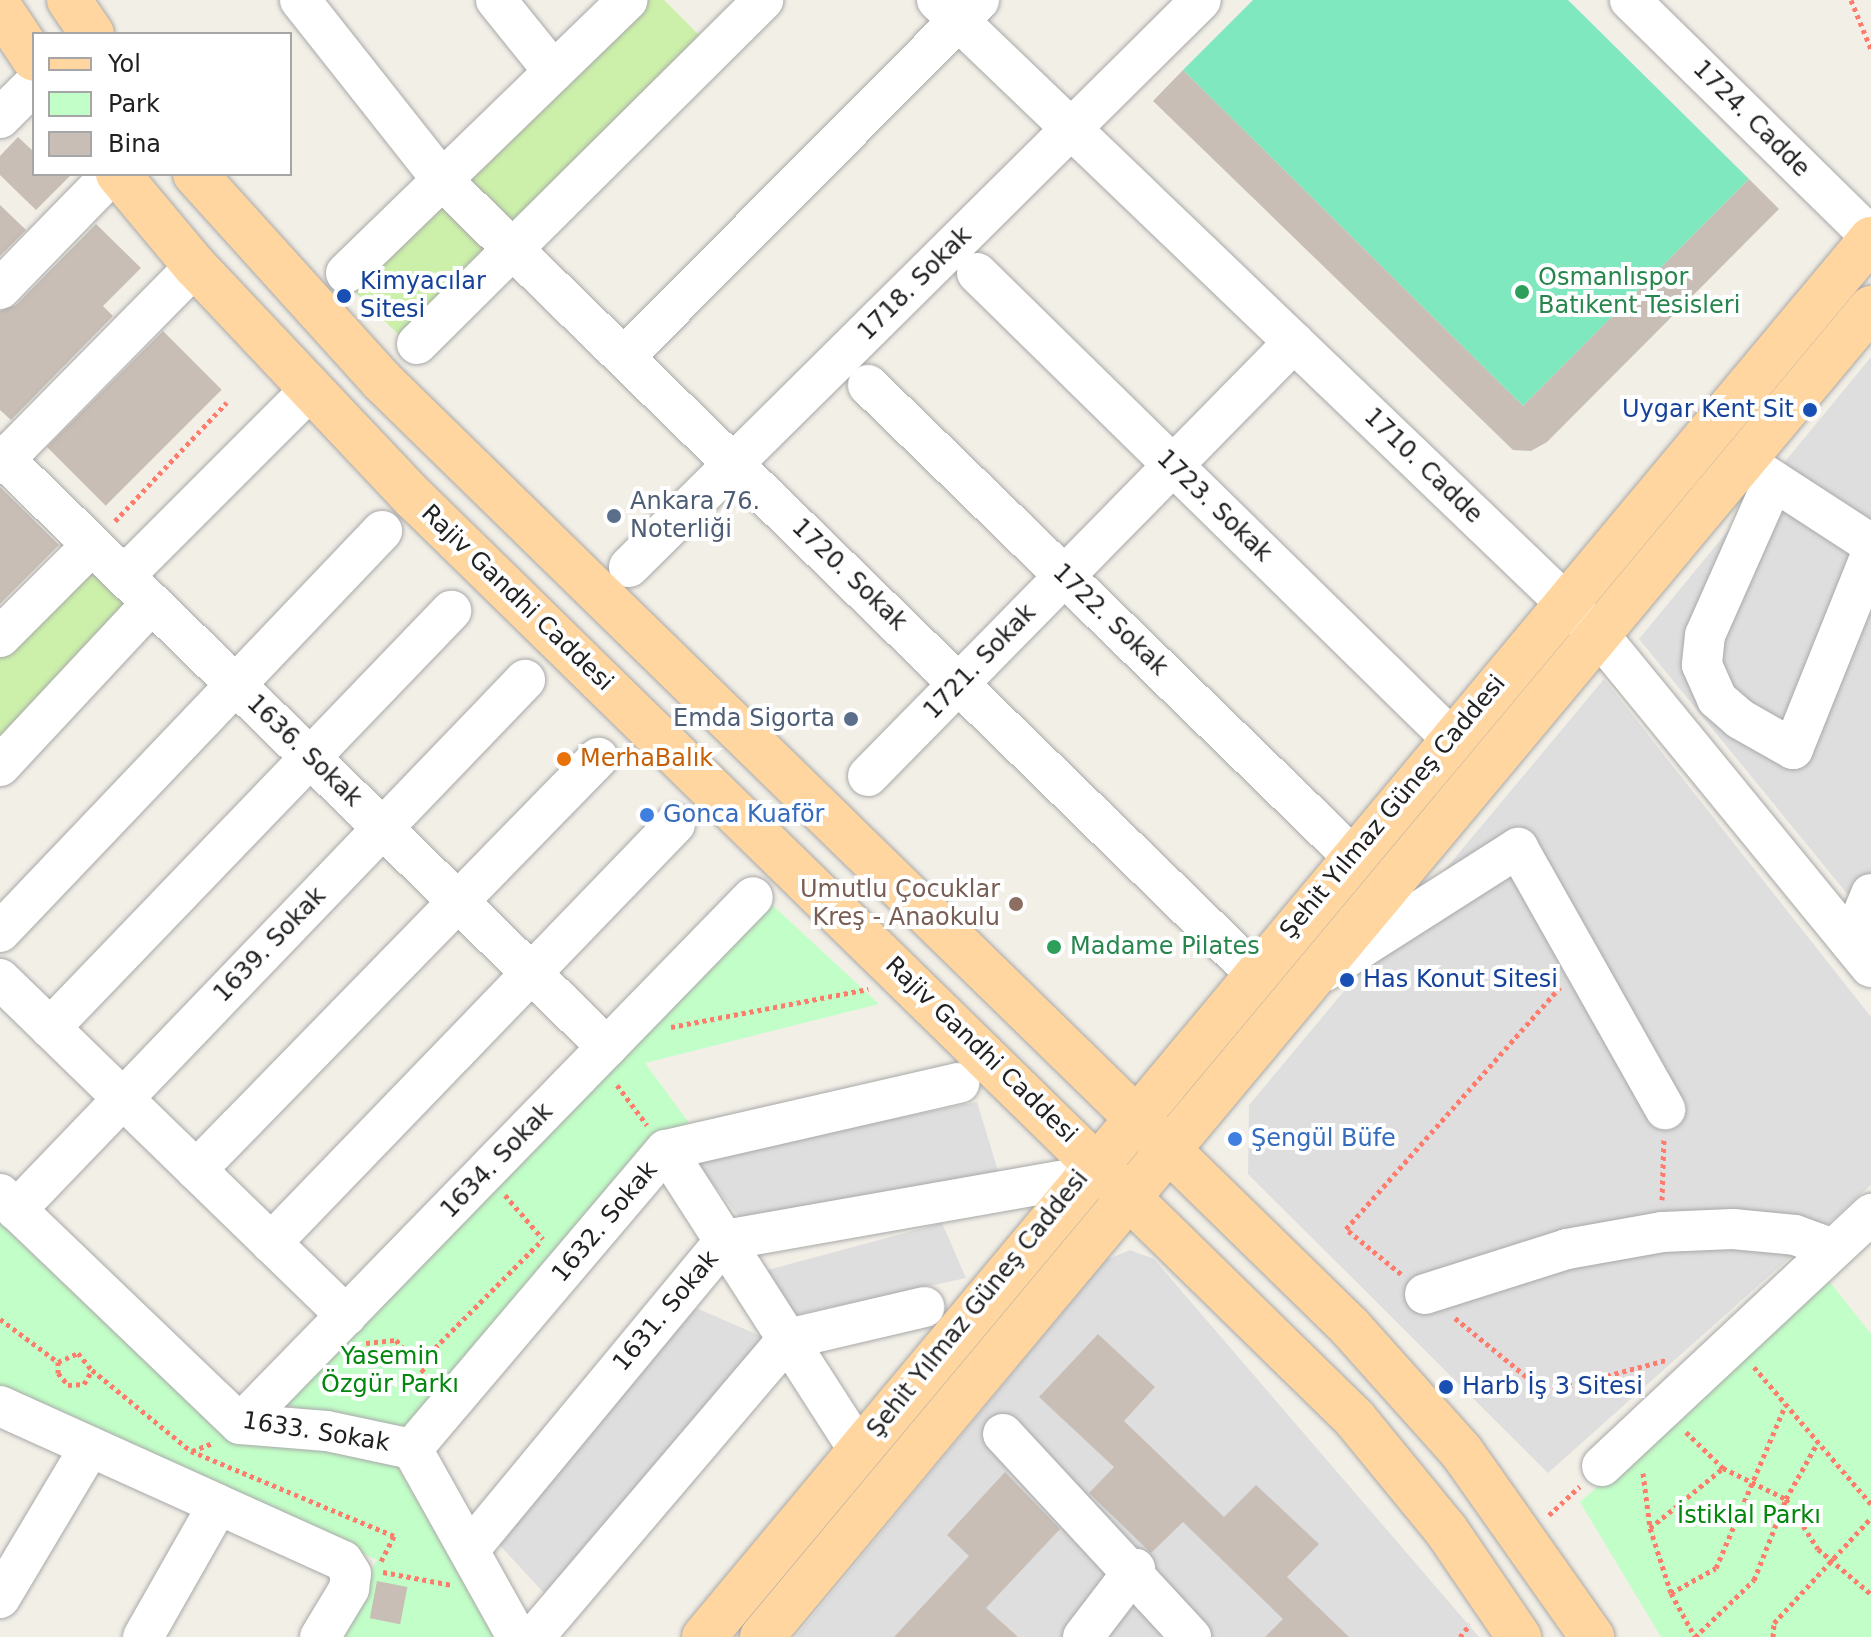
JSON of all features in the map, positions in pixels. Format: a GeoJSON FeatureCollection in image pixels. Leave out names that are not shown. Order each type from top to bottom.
{"type":"FeatureCollection","features":[{"type":"Feature","properties":{"kind":"main road"},"geometry":{"type":"LineString","coordinates":[[69,0],[91,32]]}},
{"type":"Feature","properties":{"kind":"main road"},"geometry":{"type":"LineString","coordinates":[[0,8],[32,56]]}},
{"type":"Feature","properties":{"kind":"main road","name":"Rajiv Gandhi Caddesi"},"geometry":{"type":"LineString","coordinates":[[117,176],[309,391],[909,980],[1088,1170],[1132,1199],[1355,1419],[1446,1530],[1519,1637]]}},
{"type":"Feature","properties":{"kind":"main road"},"geometry":{"type":"LineString","coordinates":[[197,176],[381,380],[1406,1386],[1525,1537],[1592,1637]]}},
{"type":"Feature","properties":{"kind":"main road","name":"Şehit Yılmaz Güneş Caddesi"},"geometry":{"type":"LineString","coordinates":[[704,1637],[1088,1170],[1871,238]]}},
{"type":"Feature","properties":{"kind":"main road","name":"Şehit Yılmaz Güneş Caddesi"},"geometry":{"type":"LineString","coordinates":[[762,1637],[1171,1153],[1599,635],[1758,472],[1871,308]]}},
{"type":"Feature","properties":{"kind":"street","name":"1720. Sokak"},"geometry":{"type":"LineString","coordinates":[[300,0],[442,180],[1254,972]]}},
{"type":"Feature","properties":{"kind":"street"},"geometry":{"type":"LineString","coordinates":[[496,0],[554,72]]}},
{"type":"Feature","properties":{"kind":"street"},"geometry":{"type":"LineString","coordinates":[[346,273],[628,0]]}},
{"type":"Feature","properties":{"kind":"street"},"geometry":{"type":"LineString","coordinates":[[417,344],[763,0]]}},
{"type":"Feature","properties":{"kind":"street","name":"1718. Sokak"},"geometry":{"type":"LineString","coordinates":[[629,567],[1201,0]]}},
{"type":"Feature","properties":{"kind":"street","name":"1724. Cadde"},"geometry":{"type":"LineString","coordinates":[[1630,0],[1871,238]]}},
{"type":"Feature","properties":{"kind":"street"},"geometry":{"type":"LineString","coordinates":[[625,356],[958,7]]}},
{"type":"Feature","properties":{"kind":"street","name":"1710. Cadde"},"geometry":{"type":"LineString","coordinates":[[958,7],[1071,128],[1599,635],[1861,955]]}},
{"type":"Feature","properties":{"kind":"street"},"geometry":{"type":"LineString","coordinates":[[0,118],[32,86]]}},
{"type":"Feature","properties":{"kind":"street"},"geometry":{"type":"LineString","coordinates":[[0,289],[113,176]]}},
{"type":"Feature","properties":{"kind":"street"},"geometry":{"type":"LineString","coordinates":[[1,459],[195,266]]}},
{"type":"Feature","properties":{"kind":"street","name":"1723. Sokak"},"geometry":{"type":"LineString","coordinates":[[977,273],[1451,738]]}},
{"type":"Feature","properties":{"kind":"street","name":"1721. Sokak"},"geometry":{"type":"LineString","coordinates":[[868,776],[1294,342]]}},
{"type":"Feature","properties":{"kind":"street","name":"1722. Sokak"},"geometry":{"type":"LineString","coordinates":[[868,385],[1352,856]]}},
{"type":"Feature","properties":{"kind":"street"},"geometry":{"type":"LineString","coordinates":[[0,766],[138,589],[309,391]]}},
{"type":"Feature","properties":{"kind":"street","name":"1636. Sokak"},"geometry":{"type":"LineString","coordinates":[[1,459],[531,973],[611,1044]]}},
{"type":"Feature","properties":{"kind":"street"},"geometry":{"type":"LineString","coordinates":[[1871,544],[1758,472],[1705,635],[1702,665],[1717,699],[1740,719],[1793,749],[1871,555]]}},
{"type":"Feature","properties":{"kind":"street"},"geometry":{"type":"LineString","coordinates":[[0,932],[382,531]]}},
{"type":"Feature","properties":{"kind":"street"},"geometry":{"type":"LineString","coordinates":[[0,637],[92,545]]}},
{"type":"Feature","properties":{"kind":"street"},"geometry":{"type":"LineString","coordinates":[[50,1028],[451,611]]}},
{"type":"Feature","properties":{"kind":"street","name":"1639. Sokak"},"geometry":{"type":"LineString","coordinates":[[8,1202],[123,1099],[525,680]]}},
{"type":"Feature","properties":{"kind":"street"},"geometry":{"type":"LineString","coordinates":[[196,1170],[598,758]]}},
{"type":"Feature","properties":{"kind":"street"},"geometry":{"type":"LineString","coordinates":[[271,1243],[675,824]]}},
{"type":"Feature","properties":{"kind":"street"},"geometry":{"type":"LineString","coordinates":[[1319,975],[1518,848],[1665,1109]]}},
{"type":"Feature","properties":{"kind":"street"},"geometry":{"type":"LineString","coordinates":[[1861,955],[1871,894]]}},
{"type":"Feature","properties":{"kind":"street","name":"1634. Sokak"},"geometry":{"type":"LineString","coordinates":[[240,1424],[753,897]]}},
{"type":"Feature","properties":{"kind":"street"},"geometry":{"type":"LineString","coordinates":[[0,979],[271,1243],[335,1326]]}},
{"type":"Feature","properties":{"kind":"street","name":"1632. Sokak"},"geometry":{"type":"LineString","coordinates":[[412,1449],[666,1150],[959,1083]]}},
{"type":"Feature","properties":{"kind":"street"},"geometry":{"type":"LineString","coordinates":[[666,1150],[858,1449]]}},
{"type":"Feature","properties":{"kind":"street","name":"1631. Sokak"},"geometry":{"type":"LineString","coordinates":[[469,1550],[725,1240],[1088,1170]]}},
{"type":"Feature","properties":{"kind":"street","name":"1633. Sokak"},"geometry":{"type":"LineString","coordinates":[[8,1202],[240,1424],[327,1431],[412,1449],[517,1637]]}},
{"type":"Feature","properties":{"kind":"street"},"geometry":{"type":"LineString","coordinates":[[1602,1466],[1871,1214]]}},
{"type":"Feature","properties":{"kind":"street"},"geometry":{"type":"LineString","coordinates":[[1425,1294],[1567,1249],[1662,1232],[1733,1229],[1795,1235],[1833,1249]]}},
{"type":"Feature","properties":{"kind":"street"},"geometry":{"type":"LineString","coordinates":[[534,1637],[788,1339],[924,1307]]}},
{"type":"Feature","properties":{"kind":"street"},"geometry":{"type":"LineString","coordinates":[[0,1406],[348,1566],[349,1589],[320,1637]]}},
{"type":"Feature","properties":{"kind":"street"},"geometry":{"type":"LineString","coordinates":[[1003,1434],[1135,1569],[1191,1637]]}},
{"type":"Feature","properties":{"kind":"street"},"geometry":{"type":"LineString","coordinates":[[0,1598],[90,1447]]}},
{"type":"Feature","properties":{"kind":"street"},"geometry":{"type":"LineString","coordinates":[[143,1637],[218,1505]]}},
{"type":"Feature","properties":{"kind":"street"},"geometry":{"type":"LineString","coordinates":[[1083,1637],[1135,1569]]}},
{"type":"Feature","properties":{"kind":"path"},"geometry":{"type":"LineString","coordinates":[[1851,0],[1871,49]]}},
{"type":"Feature","properties":{"kind":"path"},"geometry":{"type":"LineString","coordinates":[[92,545],[227,402]]}},
{"type":"Feature","properties":{"kind":"path"},"geometry":{"type":"LineString","coordinates":[[1582,962],[1346,1229],[1545,1392],[1676,1358]]}},
{"type":"Feature","properties":{"kind":"path"},"geometry":{"type":"LineString","coordinates":[[666,1150],[611,1044],[909,980]]}},
{"type":"Feature","properties":{"kind":"path"},"geometry":{"type":"LineString","coordinates":[[1662,1232],[1665,1109]]}},
{"type":"Feature","properties":{"kind":"path"},"geometry":{"type":"LineString","coordinates":[[485,1172],[543,1239]]}},
{"type":"Feature","properties":{"kind":"path"},"geometry":{"type":"LineString","coordinates":[[0,1319],[58,1362],[60,1378],[73,1387],[84,1384],[92,1370]]}},
{"type":"Feature","properties":{"kind":"path"},"geometry":{"type":"LineString","coordinates":[[335,1326],[335,1347],[396,1340],[418,1365]]}},
{"type":"Feature","properties":{"kind":"path"},"geometry":{"type":"LineString","coordinates":[[1734,1342],[1871,1504]]}},
{"type":"Feature","properties":{"kind":"path"},"geometry":{"type":"LineString","coordinates":[[58,1362],[78,1353],[92,1370],[191,1451],[394,1536],[376,1571],[492,1592]]}},
{"type":"Feature","properties":{"kind":"path"},"geometry":{"type":"LineString","coordinates":[[1671,1593],[1716,1568],[1755,1484],[1786,1404]]}},
{"type":"Feature","properties":{"kind":"path"},"geometry":{"type":"LineString","coordinates":[[1650,1421],[1650,1528],[1671,1593],[1695,1637],[1754,1580],[1786,1499],[1818,1442]]}},
{"type":"Feature","properties":{"kind":"path"},"geometry":{"type":"LineString","coordinates":[[1650,1421],[1723,1468],[1786,1499],[1830,1562],[1871,1594]]}},
{"type":"Feature","properties":{"kind":"path"},"geometry":{"type":"LineString","coordinates":[[149,1473],[240,1424]]}},
{"type":"Feature","properties":{"kind":"path"},"geometry":{"type":"LineString","coordinates":[[1525,1537],[1602,1466]]}},
{"type":"Feature","properties":{"kind":"path"},"geometry":{"type":"LineString","coordinates":[[1650,1528],[1723,1468]]}},
{"type":"Feature","properties":{"kind":"path"},"geometry":{"type":"LineString","coordinates":[[1773,1637],[1774,1623],[1871,1518]]}},
{"type":"Feature","properties":{"kind":"shaded area"},"geometry":{"type":"Polygon","coordinates":[[[1871,357],[1871,923],[1639,639],[1871,357]]]}},
{"type":"Feature","properties":{"kind":"shaded area"},"geometry":{"type":"Polygon","coordinates":[[[1604,679],[1871,1017],[1871,1185],[1548,1473],[1248,1174],[1249,1105],[1604,679]]]}},
{"type":"Feature","properties":{"kind":"shaded area"},"geometry":{"type":"Polygon","coordinates":[[[977,1102],[1002,1184],[741,1219],[693,1159],[977,1102]]]}},
{"type":"Feature","properties":{"kind":"shaded area"},"geometry":{"type":"Polygon","coordinates":[[[942,1223],[966,1278],[795,1315],[760,1272],[942,1223]]]}},
{"type":"Feature","properties":{"kind":"shaded area"},"geometry":{"type":"Polygon","coordinates":[[[1130,1250],[1154,1259],[1479,1637],[795,1637],[1106,1260],[1130,1250]]]}},
{"type":"Feature","properties":{"kind":"shaded area"},"geometry":{"type":"Polygon","coordinates":[[[696,1308],[763,1337],[544,1593],[493,1538],[696,1308]]]}},
{"type":"Feature","properties":{"kind":"green space"},"geometry":{"type":"Polygon","coordinates":[[[638,0],[664,0],[709,45],[407,343],[349,286],[638,0]]]}},
{"type":"Feature","properties":{"kind":"green space","name":"Osmanlıspor Batıkent Tesisleri"},"geometry":{"type":"Polygon","coordinates":[[[1253,0],[1568,0],[1749,179],[1523,406],[1183,70],[1253,0]]]}},
{"type":"Feature","properties":{"kind":"green space"},"geometry":{"type":"Polygon","coordinates":[[[90,557],[139,604],[0,754],[0,646],[90,557]]]}},
{"type":"Feature","properties":{"kind":"green space","name":"Yasemin Özgür Parkı"},"geometry":{"type":"Polygon","coordinates":[[[766,899],[879,1004],[645,1063],[692,1127],[412,1440],[276,1402],[766,899]]]}},
{"type":"Feature","properties":{"kind":"green space"},"geometry":{"type":"Polygon","coordinates":[[[0,1223],[223,1435],[393,1459],[495,1637],[333,1637],[377,1560],[0,1386],[0,1223]]]}},
{"type":"Feature","properties":{"kind":"green space","name":"İstiklal Parkı"},"geometry":{"type":"Polygon","coordinates":[[[1829,1281],[1871,1334],[1871,1637],[1661,1637],[1580,1502],[1829,1281]]]}},
{"type":"Feature","properties":{"kind":"building"},"geometry":{"type":"Polygon","coordinates":[[[1183,70],[1523,406],[1749,179],[1779,209],[1547,442],[1531,451],[1513,450],[1153,101],[1183,70]]]}},
{"type":"Feature","properties":{"kind":"building"},"geometry":{"type":"Polygon","coordinates":[[[18,137],[32,150],[32,176],[70,176],[36,210],[0,175],[0,156],[18,137]]]}},
{"type":"Feature","properties":{"kind":"building"},"geometry":{"type":"Polygon","coordinates":[[[0,205],[26,230],[0,256],[0,205]]]}},
{"type":"Feature","properties":{"kind":"building"},"geometry":{"type":"Polygon","coordinates":[[[96,224],[141,268],[103,306],[113,316],[11,420],[0,410],[0,311],[16,305],[96,224]]]}},
{"type":"Feature","properties":{"kind":"building"},"geometry":{"type":"Polygon","coordinates":[[[163,331],[222,390],[106,506],[47,447],[163,331]]]}},
{"type":"Feature","properties":{"kind":"building"},"geometry":{"type":"Polygon","coordinates":[[[0,487],[59,545],[0,604],[0,487]]]}},
{"type":"Feature","properties":{"kind":"building"},"geometry":{"type":"Polygon","coordinates":[[[1098,1334],[1155,1387],[1124,1421],[1224,1517],[1256,1485],[1319,1544],[1287,1577],[1349,1637],[1265,1637],[1283,1619],[1183,1522],[1151,1553],[1089,1493],[1114,1467],[1039,1397],[1098,1334]]]}},
{"type":"Feature","properties":{"kind":"building"},"geometry":{"type":"Polygon","coordinates":[[[1005,1472],[1060,1529],[986,1608],[1018,1637],[894,1637],[969,1556],[947,1535],[1005,1472]]]}},
{"type":"Feature","properties":{"kind":"building"},"geometry":{"type":"Polygon","coordinates":[[[377,1581],[407,1587],[400,1624],[370,1618],[377,1581]]]}},
{"type":"Feature","properties":{"kind":"place","name":"Osmanlıspor Batıkent Tesisleri"},"geometry":{"type":"Point","coordinates":[1522,292]}},
{"type":"Feature","properties":{"kind":"place","name":"Kimyacılar Sitesi"},"geometry":{"type":"Point","coordinates":[344,296]}},
{"type":"Feature","properties":{"kind":"place","name":"Uygar Kent Sit"},"geometry":{"type":"Point","coordinates":[1810,410]}},
{"type":"Feature","properties":{"kind":"place","name":"Ankara 76. Noterliği"},"geometry":{"type":"Point","coordinates":[614,516]}},
{"type":"Feature","properties":{"kind":"place","name":"Emda Sigorta"},"geometry":{"type":"Point","coordinates":[851,719]}},
{"type":"Feature","properties":{"kind":"place","name":"MerhaBalık"},"geometry":{"type":"Point","coordinates":[564,759]}},
{"type":"Feature","properties":{"kind":"place","name":"Gonca Kuaför"},"geometry":{"type":"Point","coordinates":[647,815]}},
{"type":"Feature","properties":{"kind":"place","name":"Umutlu Çocuklar Kreş - Anaokulu"},"geometry":{"type":"Point","coordinates":[1016,904]}},
{"type":"Feature","properties":{"kind":"place","name":"Madame Pilates"},"geometry":{"type":"Point","coordinates":[1054,947]}},
{"type":"Feature","properties":{"kind":"place","name":"Has Konut Sitesi"},"geometry":{"type":"Point","coordinates":[1347,980]}},
{"type":"Feature","properties":{"kind":"place","name":"Şengül Büfe"},"geometry":{"type":"Point","coordinates":[1235,1139]}},
{"type":"Feature","properties":{"kind":"place","name":"Harb İş 3 Sitesi"},"geometry":{"type":"Point","coordinates":[1446,1387]}}]}
